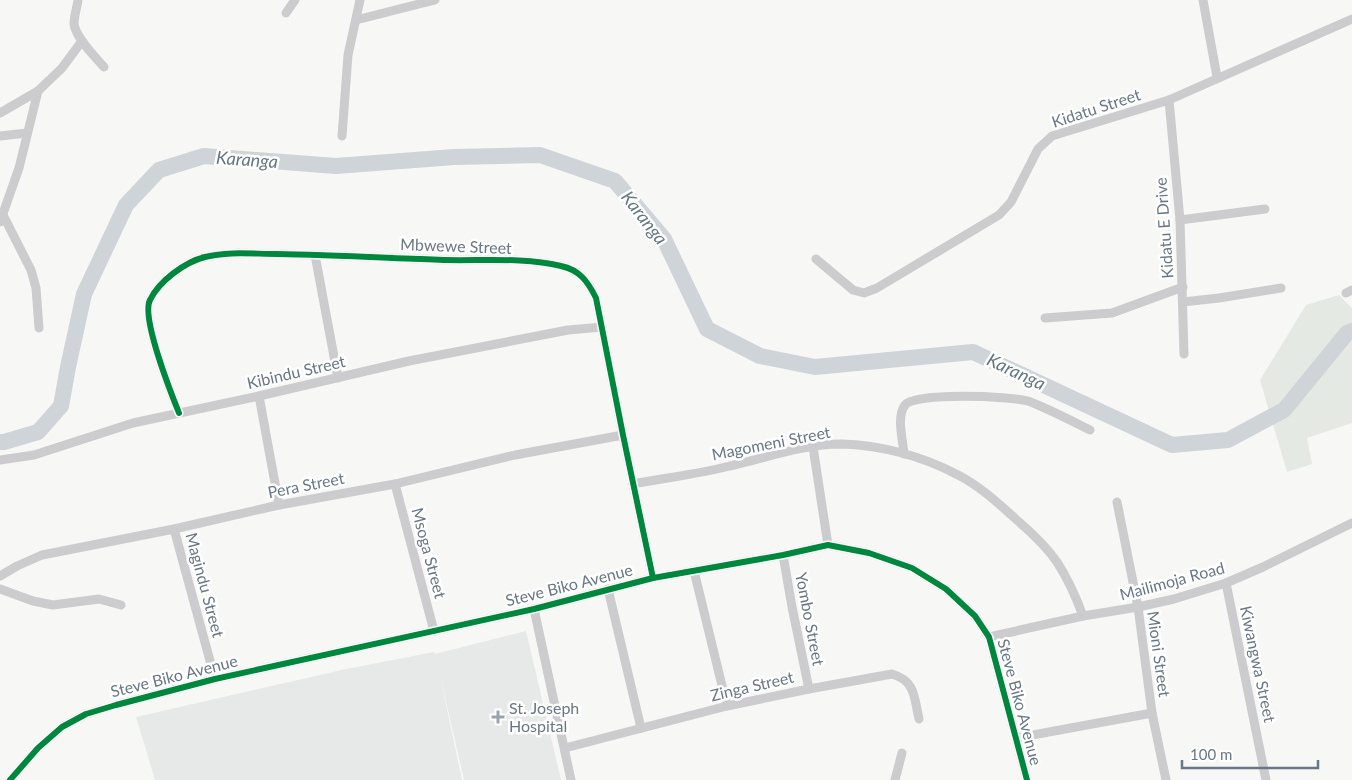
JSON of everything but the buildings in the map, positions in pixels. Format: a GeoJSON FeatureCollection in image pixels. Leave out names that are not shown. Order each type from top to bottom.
{"type":"FeatureCollection","features":[{"type":"Feature","properties":{"kind":"street"},"geometry":{"type":"LineString","coordinates":[[78,0],[74,24],[82,42],[104,68]]}},
{"type":"Feature","properties":{"kind":"street"},"geometry":{"type":"LineString","coordinates":[[286,13],[295,0]]}},
{"type":"Feature","properties":{"kind":"street"},"geometry":{"type":"LineString","coordinates":[[342,136],[348,55],[360,0]]}},
{"type":"Feature","properties":{"kind":"street"},"geometry":{"type":"LineString","coordinates":[[356,20],[435,0]]}},
{"type":"Feature","properties":{"kind":"street"},"geometry":{"type":"LineString","coordinates":[[1203,0],[1218,77]]}},
{"type":"Feature","properties":{"kind":"street","name":"Kidatu Street"},"geometry":{"type":"LineString","coordinates":[[816,259],[853,290],[864,293],[877,288],[999,215],[1011,202],[1038,149],[1052,136],[1168,100],[1352,19]]}},
{"type":"Feature","properties":{"kind":"street"},"geometry":{"type":"LineString","coordinates":[[0,113],[38,91],[62,68],[82,42]]}},
{"type":"Feature","properties":{"kind":"street"},"geometry":{"type":"LineString","coordinates":[[38,91],[19,168],[1,217],[31,270],[36,288],[39,328]]}},
{"type":"Feature","properties":{"kind":"street","name":"Kidatu E Drive"},"geometry":{"type":"LineString","coordinates":[[1168,100],[1180,220],[1184,302],[1184,354]]}},
{"type":"Feature","properties":{"kind":"street"},"geometry":{"type":"LineString","coordinates":[[0,136],[27,133]]}},
{"type":"Feature","properties":{"kind":"street"},"geometry":{"type":"LineString","coordinates":[[1180,220],[1265,208]]}},
{"type":"Feature","properties":{"kind":"street","name":"Mbwewe Street"},"geometry":{"type":"LineString","coordinates":[[178,413],[150,325],[148,302],[157,288],[176,271],[203,257],[224,253],[315,255],[508,260],[562,266],[587,281],[596,298],[653,578]]}},
{"type":"Feature","properties":{"kind":"street"},"geometry":{"type":"LineString","coordinates":[[315,255],[338,378]]}},
{"type":"Feature","properties":{"kind":"street"},"geometry":{"type":"LineString","coordinates":[[1045,318],[1112,313],[1183,287]]}},
{"type":"Feature","properties":{"kind":"street"},"geometry":{"type":"LineString","coordinates":[[1184,302],[1281,288]]}},
{"type":"Feature","properties":{"kind":"street","name":"Kibindu Street"},"geometry":{"type":"LineString","coordinates":[[0,460],[34,455],[133,423],[466,349],[568,330],[602,328]]}},
{"type":"Feature","properties":{"kind":"street"},"geometry":{"type":"LineString","coordinates":[[259,396],[279,505]]}},
{"type":"Feature","properties":{"kind":"street"},"geometry":{"type":"LineString","coordinates":[[904,454],[901,411],[906,403],[913,399],[999,396],[1013,398],[1028,401],[1090,430]]}},
{"type":"Feature","properties":{"kind":"street","name":"Pera Street"},"geometry":{"type":"LineString","coordinates":[[0,576],[16,566],[42,555],[174,529],[279,505],[395,484],[515,455],[623,435]]}},
{"type":"Feature","properties":{"kind":"street","name":"Magomeni Street"},"geometry":{"type":"LineString","coordinates":[[633,484],[813,447],[840,444],[865,446],[904,454],[958,475],[991,497],[1020,522],[1056,561],[1073,589],[1083,616]]}},
{"type":"Feature","properties":{"kind":"street"},"geometry":{"type":"LineString","coordinates":[[813,447],[828,545]]}},
{"type":"Feature","properties":{"kind":"street","name":"Msoga Street"},"geometry":{"type":"LineString","coordinates":[[395,484],[434,631]]}},
{"type":"Feature","properties":{"kind":"street","name":"Mioni Street"},"geometry":{"type":"LineString","coordinates":[[1117,502],[1138,608],[1152,712],[1166,780]]}},
{"type":"Feature","properties":{"kind":"street","name":"Mailimoja Road"},"geometry":{"type":"LineString","coordinates":[[989,637],[1083,616],[1138,608],[1226,583],[1263,568],[1352,523]]}},
{"type":"Feature","properties":{"kind":"street","name":"Magindu Street"},"geometry":{"type":"LineString","coordinates":[[174,529],[215,678]]}},
{"type":"Feature","properties":{"kind":"street","name":"Steve Biko Avenue"},"geometry":{"type":"LineString","coordinates":[[10,780],[38,748],[62,727],[86,714],[215,678],[534,609],[653,578],[828,545],[869,553],[912,568],[946,589],[975,616],[989,637],[1027,780]]}},
{"type":"Feature","properties":{"kind":"street","name":"Yombo Street"},"geometry":{"type":"LineString","coordinates":[[783,555],[809,689]]}},
{"type":"Feature","properties":{"kind":"street"},"geometry":{"type":"LineString","coordinates":[[694,571],[727,706]]}},
{"type":"Feature","properties":{"kind":"street","name":"Kiwangwa Street"},"geometry":{"type":"LineString","coordinates":[[1226,583],[1266,780]]}},
{"type":"Feature","properties":{"kind":"street"},"geometry":{"type":"LineString","coordinates":[[0,589],[33,601],[53,604],[99,599],[121,605]]}},
{"type":"Feature","properties":{"kind":"street"},"geometry":{"type":"LineString","coordinates":[[608,589],[641,728]]}},
{"type":"Feature","properties":{"kind":"street"},"geometry":{"type":"LineString","coordinates":[[534,609],[571,780]]}},
{"type":"Feature","properties":{"kind":"street","name":"Zinga Street"},"geometry":{"type":"LineString","coordinates":[[565,748],[727,706],[892,674],[908,681],[919,719]]}},
{"type":"Feature","properties":{"kind":"street"},"geometry":{"type":"LineString","coordinates":[[1016,738],[1152,712]]}},
{"type":"Feature","properties":{"kind":"street"},"geometry":{"type":"LineString","coordinates":[[895,780],[902,753]]}},
{"type":"Feature","properties":{"kind":"shaded area"},"geometry":{"type":"Polygon","coordinates":[[[1339,295],[1352,308],[1352,423],[1307,438],[1312,464],[1287,472],[1260,380],[1306,305],[1339,295]]]}},
{"type":"Feature","properties":{"kind":"shaded area"},"geometry":{"type":"Polygon","coordinates":[[[526,631],[561,780],[464,780],[439,671],[462,780],[155,780],[136,717],[346,669],[434,652],[435,654],[526,631]]]}},
{"type":"Feature","properties":{"kind":"waterway","name":"Karanga"},"geometry":{"type":"LineString","coordinates":[[0,442],[38,432],[61,406],[84,294],[126,205],[159,170],[204,156],[336,166],[454,157],[540,155],[615,181],[664,239],[707,329],[760,356],[815,367],[973,352],[1172,445],[1228,440],[1284,410],[1347,333],[1352,331]]}},
{"type":"Feature","properties":{"kind":"cycle path"},"geometry":{"type":"LineString","coordinates":[[179,413],[158,355],[148,309],[154,293],[166,279],[189,263],[205,257],[250,253],[444,260],[518,260],[547,263],[568,268],[583,278],[596,298],[653,578]]}},
{"type":"Feature","properties":{"kind":"cycle path"},"geometry":{"type":"LineString","coordinates":[[10,780],[38,748],[62,727],[86,714],[116,705],[215,679],[534,609],[653,578],[828,545],[869,553],[912,568],[946,589],[975,616],[989,637],[1027,780]]}},
{"type":"Feature","properties":{"kind":"place","name":"St. Joseph Hospital"},"geometry":{"type":"Point","coordinates":[498,717]}}]}
